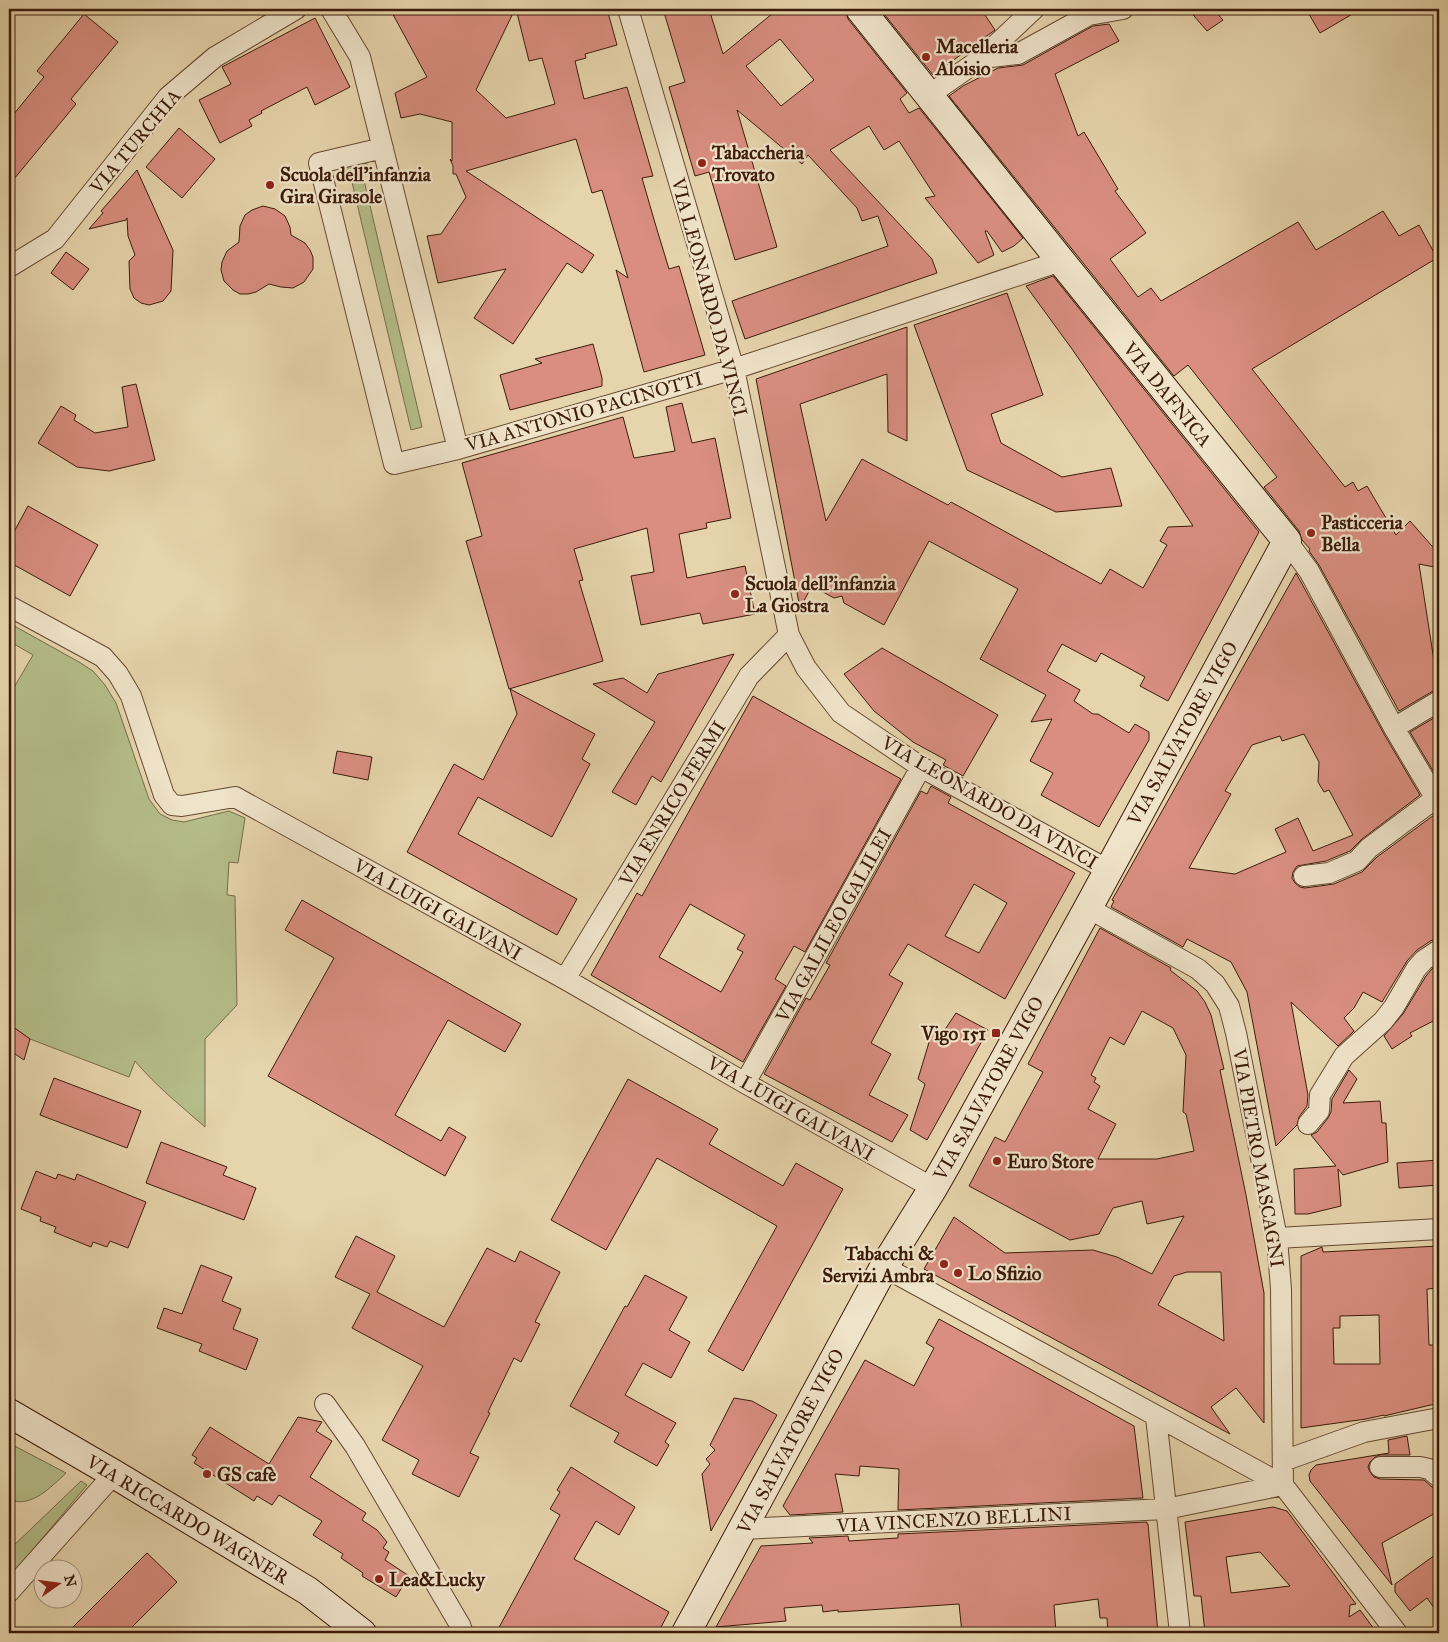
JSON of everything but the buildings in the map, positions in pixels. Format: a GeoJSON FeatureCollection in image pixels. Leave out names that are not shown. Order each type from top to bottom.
{"type":"FeatureCollection","features":[{"type":"Feature","properties":{"kind":"street","name":"VIA TURCHIA"},"geometry":{"type":"LineString","coordinates":[[9,267],[55,239],[168,97],[215,57],[296,9]]}},
{"type":"Feature","properties":{"kind":"street","name":"VIA ANTONIO PACINOTTI"},"geometry":{"type":"LineString","coordinates":[[331,9],[360,57],[458,448],[734,369],[1061,261]]}},
{"type":"Feature","properties":{"kind":"street","name":"VIA LEONARDO DA VINCI"},"geometry":{"type":"LineString","coordinates":[[628,9],[734,369],[789,635],[806,668],[841,713],[921,767],[1108,870]]}},
{"type":"Feature","properties":{"kind":"street","name":"VIA DAFNICA"},"geometry":{"type":"LineString","coordinates":[[860,9],[1287,541],[1309,571],[1394,728],[1438,800]]}},
{"type":"Feature","properties":{"kind":"street"},"geometry":{"type":"LineString","coordinates":[[929,95],[982,58],[1034,9]]}},
{"type":"Feature","properties":{"kind":"street"},"geometry":{"type":"LineString","coordinates":[[982,58],[1018,54],[1089,15],[1123,9]]}},
{"type":"Feature","properties":{"kind":"street"},"geometry":{"type":"LineString","coordinates":[[382,148],[319,162],[391,454],[394,464],[458,448]]}},
{"type":"Feature","properties":{"kind":"street","name":"VIA SALVATORE VIGO"},"geometry":{"type":"LineString","coordinates":[[686,1633],[884,1267],[933,1188],[1088,908],[1287,541]]}},
{"type":"Feature","properties":{"kind":"street","name":"VIA LUIGI GALVANI"},"geometry":{"type":"LineString","coordinates":[[9,606],[103,658],[118,674],[130,696],[164,795],[172,805],[182,806],[235,797],[565,978],[933,1188]]}},
{"type":"Feature","properties":{"kind":"street","name":"VIA ENRICO FERMI"},"geometry":{"type":"LineString","coordinates":[[565,978],[749,676],[789,635]]}},
{"type":"Feature","properties":{"kind":"street"},"geometry":{"type":"LineString","coordinates":[[1394,728],[1439,701]]}},
{"type":"Feature","properties":{"kind":"street","name":"VIA GALILEO GALILEI"},"geometry":{"type":"LineString","coordinates":[[746,1083],[921,767]]}},
{"type":"Feature","properties":{"kind":"street"},"geometry":{"type":"LineString","coordinates":[[1304,876],[1329,873],[1357,861],[1369,848],[1438,800]]}},
{"type":"Feature","properties":{"kind":"street","name":"VIA PIETRO MASCAGNI"},"geometry":{"type":"LineString","coordinates":[[1088,908],[1198,969],[1215,984],[1229,1006],[1277,1238],[1281,1289],[1283,1485]]}},
{"type":"Feature","properties":{"kind":"street"},"geometry":{"type":"LineString","coordinates":[[1308,1124],[1319,1111],[1320,1095],[1344,1056],[1383,1021],[1416,969],[1424,960],[1439,950]]}},
{"type":"Feature","properties":{"kind":"street"},"geometry":{"type":"LineString","coordinates":[[1277,1238],[1439,1229]]}},
{"type":"Feature","properties":{"kind":"street"},"geometry":{"type":"LineString","coordinates":[[884,1267],[1283,1485],[1397,1633]]}},
{"type":"Feature","properties":{"kind":"street"},"geometry":{"type":"LineString","coordinates":[[325,1404],[360,1455],[463,1633]]}},
{"type":"Feature","properties":{"kind":"street","name":"VIA RICCARDO WAGNER"},"geometry":{"type":"LineString","coordinates":[[9,1413],[308,1591],[362,1633]]}},
{"type":"Feature","properties":{"kind":"street"},"geometry":{"type":"LineString","coordinates":[[1156,1417],[1180,1633]]}},
{"type":"Feature","properties":{"kind":"street"},"geometry":{"type":"LineString","coordinates":[[1283,1461],[1364,1432],[1439,1418]]}},
{"type":"Feature","properties":{"kind":"street"},"geometry":{"type":"LineString","coordinates":[[1380,1467],[1430,1468],[1439,1477]]}},
{"type":"Feature","properties":{"kind":"street"},"geometry":{"type":"LineString","coordinates":[[9,1592],[114,1474]]}},
{"type":"Feature","properties":{"kind":"street","name":"VIA VINCENZO BELLINI"},"geometry":{"type":"LineString","coordinates":[[742,1529],[1166,1509],[1283,1485]]}},
{"type":"Feature","properties":{"kind":"green space"},"geometry":{"type":"Polygon","coordinates":[[[363,162],[367,164],[369,170],[363,176],[422,427],[411,430],[351,178],[341,178],[339,174],[343,168],[363,162]]]}},
{"type":"Feature","properties":{"kind":"green space"},"geometry":{"type":"Polygon","coordinates":[[[9,623],[93,671],[105,685],[116,703],[149,799],[160,814],[172,820],[184,822],[229,811],[245,818],[238,863],[229,862],[227,895],[235,896],[237,1005],[205,1039],[205,1127],[160,1087],[135,1061],[129,1077],[30,1039],[9,1024],[9,696],[33,655],[9,641],[9,623]]]}},
{"type":"Feature","properties":{"kind":"green space"},"geometry":{"type":"Polygon","coordinates":[[[9,1443],[66,1473],[47,1490],[33,1499],[17,1502],[9,1500],[9,1443]]]}},
{"type":"Feature","properties":{"kind":"green space"},"geometry":{"type":"Polygon","coordinates":[[[81,1481],[87,1485],[9,1578],[9,1550],[81,1481]]]}},
{"type":"Feature","properties":{"kind":"place","name":"Macelleria Aloisio"},"geometry":{"type":"Point","coordinates":[926,57]}},
{"type":"Feature","properties":{"kind":"place","name":"Tabaccheria Trovato"},"geometry":{"type":"Point","coordinates":[702,163]}},
{"type":"Feature","properties":{"kind":"place","name":"Scuola dell'infanzia Gira Girasole"},"geometry":{"type":"Point","coordinates":[270,185]}},
{"type":"Feature","properties":{"kind":"place","name":"Pasticceria Bella"},"geometry":{"type":"Point","coordinates":[1311,533]}},
{"type":"Feature","properties":{"kind":"place","name":"Scuola dell'infanzia La Giostra"},"geometry":{"type":"Point","coordinates":[735,594]}},
{"type":"Feature","properties":{"kind":"place","name":"Vigo 151"},"geometry":{"type":"Point","coordinates":[996,1033]}},
{"type":"Feature","properties":{"kind":"place","name":"Euro Store"},"geometry":{"type":"Point","coordinates":[997,1161]}},
{"type":"Feature","properties":{"kind":"place","name":"Tabacchi & Servizi Ambra"},"geometry":{"type":"Point","coordinates":[944,1264]}},
{"type":"Feature","properties":{"kind":"place","name":"Lo Sfizio"},"geometry":{"type":"Point","coordinates":[958,1273]}},
{"type":"Feature","properties":{"kind":"place","name":"GS cafè"},"geometry":{"type":"Point","coordinates":[207,1474]}},
{"type":"Feature","properties":{"kind":"place","name":"Lea&Lucky"},"geometry":{"type":"Point","coordinates":[379,1579]}}]}
